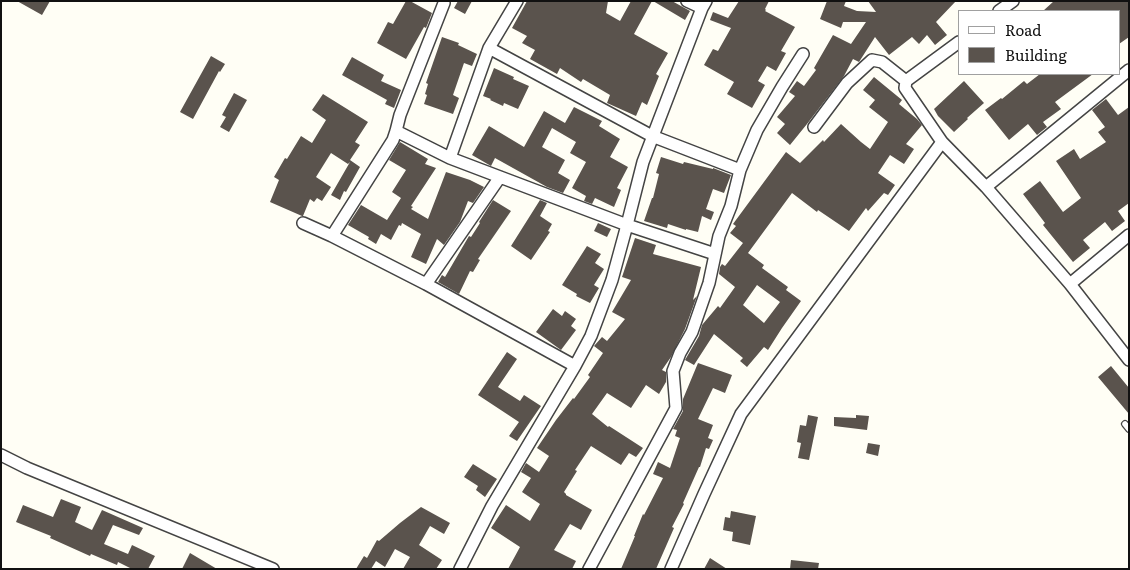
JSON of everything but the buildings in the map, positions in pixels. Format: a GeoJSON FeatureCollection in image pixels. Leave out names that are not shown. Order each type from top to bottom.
{"type":"FeatureCollection","features":[{"type":"Feature","properties":{"kind":"street"},"geometry":{"type":"LineString","coordinates":[[450,158],[489,48],[517,1]]}},
{"type":"Feature","properties":{"kind":"street"},"geometry":{"type":"LineString","coordinates":[[460,569],[492,506],[591,336],[612,280],[643,162],[704,5],[687,1]]}},
{"type":"Feature","properties":{"kind":"street"},"geometry":{"type":"LineString","coordinates":[[1000,10],[1012,1]]}},
{"type":"Feature","properties":{"kind":"street"},"geometry":{"type":"LineString","coordinates":[[332,236],[393,140],[400,115],[444,3]]}},
{"type":"Feature","properties":{"kind":"street"},"geometry":{"type":"LineString","coordinates":[[958,43],[906,81],[905,88],[942,142],[986,187],[1070,284],[1129,360]]}},
{"type":"Feature","properties":{"kind":"street"},"geometry":{"type":"LineString","coordinates":[[489,48],[652,136],[740,170]]}},
{"type":"Feature","properties":{"kind":"street"},"geometry":{"type":"LineString","coordinates":[[589,569],[676,408],[673,371],[680,353],[692,332],[709,283],[719,236],[731,206],[740,170],[757,130],[804,54]]}},
{"type":"Feature","properties":{"kind":"street"},"geometry":{"type":"LineString","coordinates":[[814,127],[848,82],[872,60],[882,62],[906,81]]}},
{"type":"Feature","properties":{"kind":"street"},"geometry":{"type":"LineString","coordinates":[[986,187],[1129,70]]}},
{"type":"Feature","properties":{"kind":"street"},"geometry":{"type":"LineString","coordinates":[[396,131],[450,158],[627,225],[715,254]]}},
{"type":"Feature","properties":{"kind":"street"},"geometry":{"type":"LineString","coordinates":[[671,569],[742,414],[942,142]]}},
{"type":"Feature","properties":{"kind":"street"},"geometry":{"type":"LineString","coordinates":[[426,284],[500,177]]}},
{"type":"Feature","properties":{"kind":"street"},"geometry":{"type":"LineString","coordinates":[[303,224],[332,236],[426,284],[575,366]]}},
{"type":"Feature","properties":{"kind":"street"},"geometry":{"type":"LineString","coordinates":[[1070,284],[1129,235]]}},
{"type":"Feature","properties":{"kind":"street"},"geometry":{"type":"LineString","coordinates":[[1,455],[27,468],[273,569]]}}]}
